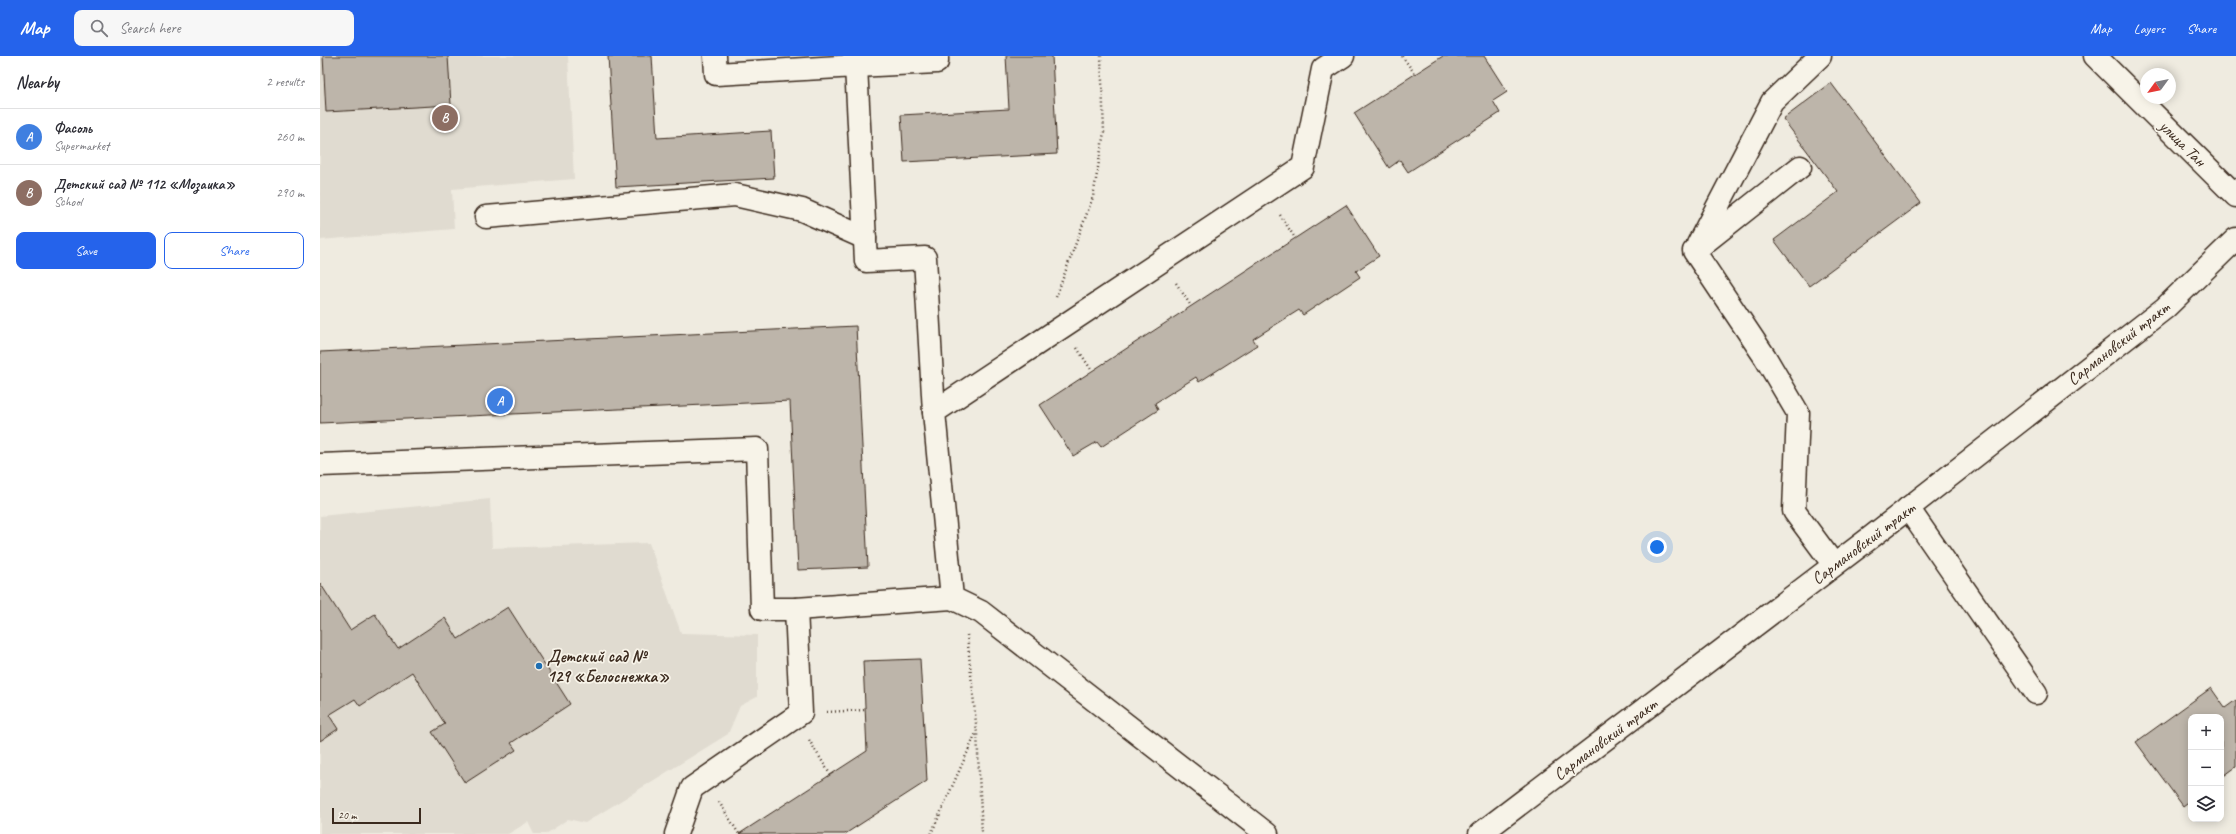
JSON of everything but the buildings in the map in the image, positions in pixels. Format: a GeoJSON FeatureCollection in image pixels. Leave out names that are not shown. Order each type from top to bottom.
{"type":"FeatureCollection","features":[{"type":"Feature","properties":{"kind":"main road"},"geometry":{"type":"LineString","coordinates":[[715,56],[716,74],[937,62],[937,56]]}},
{"type":"Feature","properties":{"kind":"main road"},"geometry":{"type":"LineString","coordinates":[[934,412],[1303,167],[1323,69],[1343,56]]}},
{"type":"Feature","properties":{"kind":"main road"},"geometry":{"type":"LineString","coordinates":[[1694,250],[1772,102],[1820,56]]}},
{"type":"Feature","properties":{"kind":"main road","name":"улица Тан"},"geometry":{"type":"LineString","coordinates":[[2095,56],[2236,196]]}},
{"type":"Feature","properties":{"kind":"main road"},"geometry":{"type":"LineString","coordinates":[[856,66],[866,261],[925,258],[934,412],[958,600]]}},
{"type":"Feature","properties":{"kind":"main road"},"geometry":{"type":"LineString","coordinates":[[1694,250],[1800,167]]}},
{"type":"Feature","properties":{"kind":"main road"},"geometry":{"type":"LineString","coordinates":[[486,217],[735,195],[802,210],[865,238]]}},
{"type":"Feature","properties":{"kind":"main road","name":"Сармановский тракт"},"geometry":{"type":"LineString","coordinates":[[1480,834],[1834,565],[2165,308],[2236,239]]}},
{"type":"Feature","properties":{"kind":"main road"},"geometry":{"type":"LineString","coordinates":[[1694,250],[1765,357],[1798,414],[1794,511],[1834,565]]}},
{"type":"Feature","properties":{"kind":"main road"},"geometry":{"type":"LineString","coordinates":[[320,465],[757,449],[762,609],[796,609],[958,600],[981,612],[1267,834]]}},
{"type":"Feature","properties":{"kind":"main road"},"geometry":{"type":"LineString","coordinates":[[1908,508],[2036,693]]}},
{"type":"Feature","properties":{"kind":"main road"},"geometry":{"type":"LineString","coordinates":[[676,834],[692,788],[798,715],[796,609]]}},
{"type":"Feature","properties":{"kind":"path"},"geometry":{"type":"LineString","coordinates":[[1040,341],[1093,197],[1104,132],[1101,56]]}},
{"type":"Feature","properties":{"kind":"path"},"geometry":{"type":"LineString","coordinates":[[1402,56],[1415,74]]}},
{"type":"Feature","properties":{"kind":"path"},"geometry":{"type":"LineString","coordinates":[[958,600],[977,733],[982,834]]}},
{"type":"Feature","properties":{"kind":"path"},"geometry":{"type":"LineString","coordinates":[[830,774],[798,715],[865,710]]}},
{"type":"Feature","properties":{"kind":"path"},"geometry":{"type":"LineString","coordinates":[[931,834],[977,733]]}},
{"type":"Feature","properties":{"kind":"path"},"geometry":{"type":"LineString","coordinates":[[705,779],[739,834]]}},
{"type":"Feature","properties":{"kind":"shaded area"},"geometry":{"type":"Polygon","coordinates":[[[320,56],[568,56],[574,179],[452,189],[454,229],[320,240],[320,56]]]}},
{"type":"Feature","properties":{"kind":"shaded area","name":"Детский сад № 129 «Белоснежка»"},"geometry":{"type":"Polygon","coordinates":[[[490,499],[492,548],[649,543],[681,633],[757,635],[757,697],[740,706],[728,734],[585,823],[568,819],[546,834],[534,834],[528,822],[508,834],[320,834],[320,516],[490,499]]]}},
{"type":"Feature","properties":{"kind":"place","name":"Детский сад № 112 «Мозаика»"},"geometry":{"type":"Point","coordinates":[445,118]}},
{"type":"Feature","properties":{"kind":"place","name":"Фасоль"},"geometry":{"type":"Point","coordinates":[500,401]}},
{"type":"Feature","properties":{"kind":"place","name":"Детский сад № 129 «Белоснежка»"},"geometry":{"type":"Point","coordinates":[539,666]}}]}
